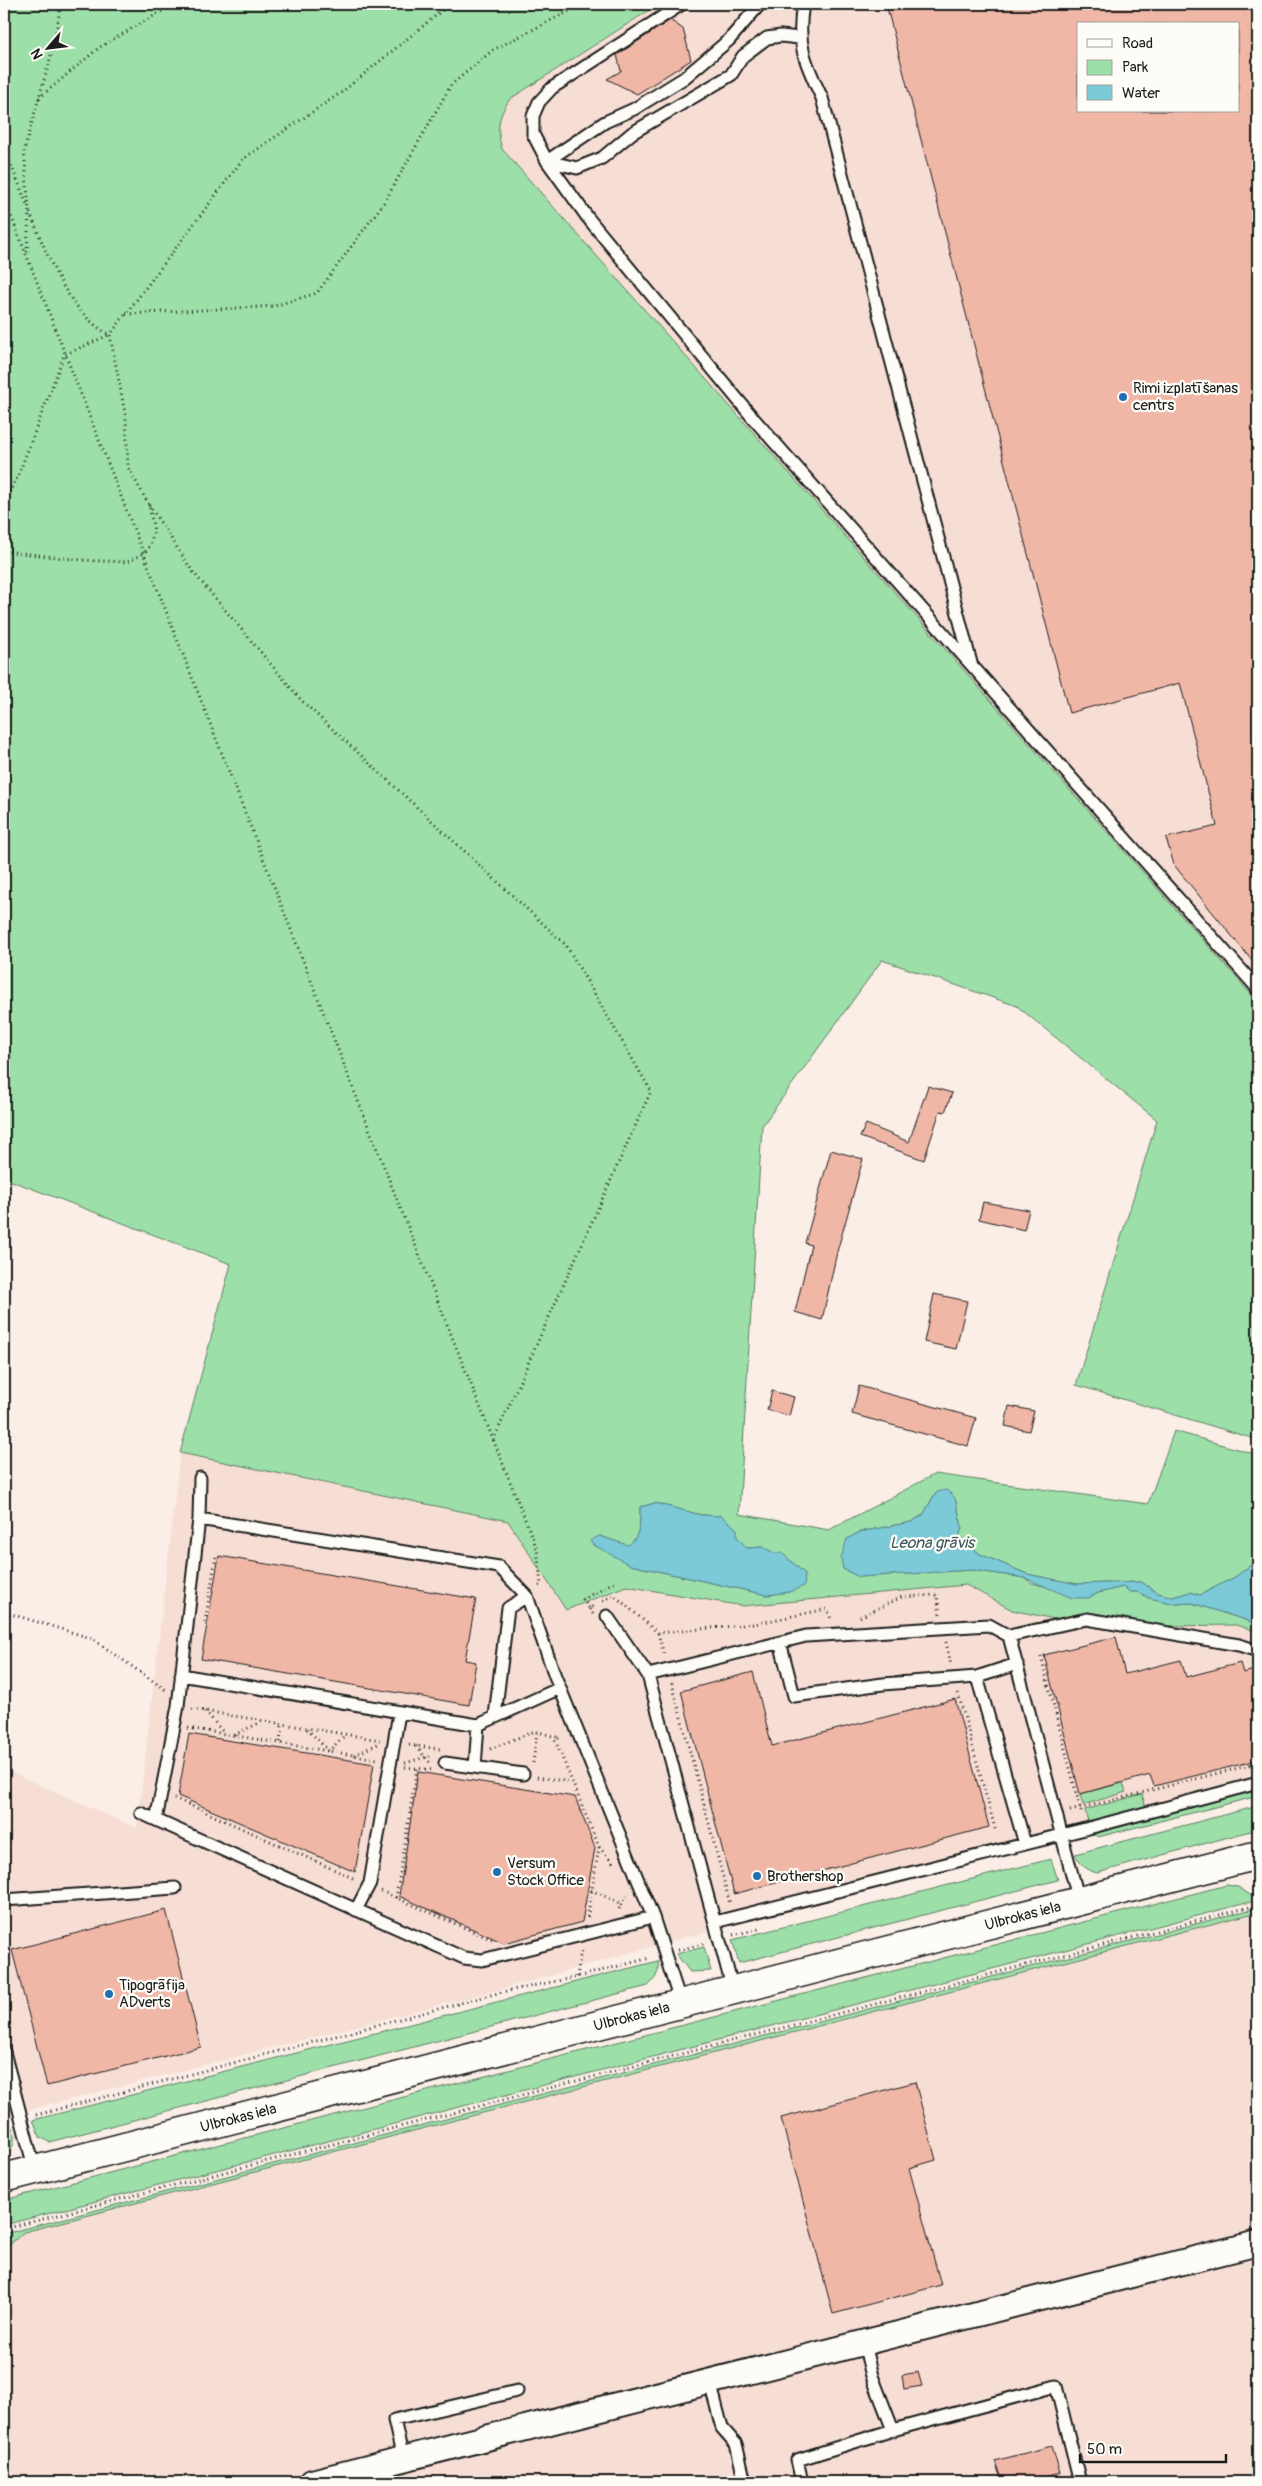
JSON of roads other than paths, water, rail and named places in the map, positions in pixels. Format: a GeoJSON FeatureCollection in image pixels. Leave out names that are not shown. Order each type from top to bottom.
{"type":"FeatureCollection","features":[{"type":"Feature","properties":{"kind":"main road","name":"Ulbrokas iela"},"geometry":{"type":"LineString","coordinates":[[4,2178],[1258,1855]]}},
{"type":"Feature","properties":{"kind":"street"},"geometry":{"type":"LineString","coordinates":[[312,2482],[864,2344],[1258,2242]]}},
{"type":"Feature","properties":{"kind":"lane"},"geometry":{"type":"LineString","coordinates":[[682,4],[552,88],[539,102],[533,116],[533,134],[547,161],[588,218],[753,418],[1258,988]]}},
{"type":"Feature","properties":{"kind":"lane"},"geometry":{"type":"LineString","coordinates":[[547,161],[606,122],[634,109],[684,78],[729,40],[760,4]]}},
{"type":"Feature","properties":{"kind":"lane"},"geometry":{"type":"LineString","coordinates":[[803,4],[799,38],[807,65],[822,98],[972,667]]}},
{"type":"Feature","properties":{"kind":"lane"},"geometry":{"type":"LineString","coordinates":[[547,161],[577,168],[602,158],[632,133],[731,74],[743,56],[767,38],[781,36],[799,38]]}},
{"type":"Feature","properties":{"kind":"lane"},"geometry":{"type":"LineString","coordinates":[[156,1820],[178,1702],[199,1519],[200,1478]]}},
{"type":"Feature","properties":{"kind":"lane"},"geometry":{"type":"LineString","coordinates":[[199,1519],[499,1567],[527,1596],[560,1688],[666,1953],[681,2004]]}},
{"type":"Feature","properties":{"kind":"lane"},"geometry":{"type":"LineString","coordinates":[[496,1716],[508,1608],[527,1596]]}},
{"type":"Feature","properties":{"kind":"lane"},"geometry":{"type":"LineString","coordinates":[[607,1616],[648,1675],[733,1990]]}},
{"type":"Feature","properties":{"kind":"lane"},"geometry":{"type":"LineString","coordinates":[[648,1675],[806,1636],[989,1625],[1009,1636],[1087,1619],[1239,1645],[1258,1651]]}},
{"type":"Feature","properties":{"kind":"lane"},"geometry":{"type":"LineString","coordinates":[[1009,1636],[1079,1902]]}},
{"type":"Feature","properties":{"kind":"lane"},"geometry":{"type":"LineString","coordinates":[[780,1642],[794,1696],[883,1684],[977,1676],[1017,1664]]}},
{"type":"Feature","properties":{"kind":"lane"},"geometry":{"type":"LineString","coordinates":[[181,1676],[478,1725],[560,1688]]}},
{"type":"Feature","properties":{"kind":"lane"},"geometry":{"type":"LineString","coordinates":[[977,1676],[1025,1844]]}},
{"type":"Feature","properties":{"kind":"lane"},"geometry":{"type":"LineString","coordinates":[[356,1910],[369,1885],[397,1762],[394,1743],[399,1713]]}},
{"type":"Feature","properties":{"kind":"lane"},"geometry":{"type":"LineString","coordinates":[[475,1767],[478,1725]]}},
{"type":"Feature","properties":{"kind":"lane"},"geometry":{"type":"LineString","coordinates":[[441,1766],[475,1767],[527,1775]]}},
{"type":"Feature","properties":{"kind":"lane"},"geometry":{"type":"LineString","coordinates":[[715,1922],[1062,1835],[1258,1783]]}},
{"type":"Feature","properties":{"kind":"lane"},"geometry":{"type":"LineString","coordinates":[[141,1813],[464,1958],[482,1960],[652,1917]]}},
{"type":"Feature","properties":{"kind":"lane"},"geometry":{"type":"LineString","coordinates":[[4,1900],[175,1888]]}},
{"type":"Feature","properties":{"kind":"lane"},"geometry":{"type":"LineString","coordinates":[[4,2052],[35,2171]]}},
{"type":"Feature","properties":{"kind":"lane"},"geometry":{"type":"LineString","coordinates":[[864,2344],[872,2376],[893,2430]]}},
{"type":"Feature","properties":{"kind":"lane"},"geometry":{"type":"LineString","coordinates":[[710,2382],[722,2428],[736,2444],[745,2482]]}},
{"type":"Feature","properties":{"kind":"lane"},"geometry":{"type":"LineString","coordinates":[[802,2482],[797,2460],[893,2430],[1056,2386],[1080,2482]]}},
{"type":"Feature","properties":{"kind":"lane"},"geometry":{"type":"LineString","coordinates":[[403,2460],[394,2420],[517,2391]]}},
{"type":"Feature","properties":{"kind":"water","name":"Leona grāvis"},"geometry":{"type":"Polygon","coordinates":[[[947,1490],[955,1498],[962,1527],[959,1537],[980,1554],[1027,1574],[1077,1584],[1141,1582],[1158,1593],[1173,1597],[1190,1592],[1200,1595],[1235,1577],[1255,1562],[1258,1563],[1258,1624],[1192,1603],[1176,1604],[1149,1598],[1138,1592],[1130,1592],[1123,1587],[1098,1593],[1088,1598],[1072,1598],[1025,1578],[972,1570],[859,1577],[843,1569],[841,1558],[847,1539],[860,1532],[911,1522],[923,1515],[936,1492],[947,1490]]]}},
{"type":"Feature","properties":{"kind":"water"},"geometry":{"type":"Polygon","coordinates":[[[655,1503],[701,1515],[722,1516],[737,1529],[737,1537],[747,1548],[763,1547],[774,1553],[782,1553],[805,1574],[804,1586],[789,1592],[767,1595],[630,1565],[592,1544],[590,1541],[599,1536],[628,1545],[638,1533],[640,1507],[655,1503]]]}},
{"type":"Feature","properties":{"kind":"place","name":"Rimi izplatīšanas centrs"},"geometry":{"type":"Point","coordinates":[1123,397]}},
{"type":"Feature","properties":{"kind":"place","name":"Versum Stock Office"},"geometry":{"type":"Point","coordinates":[497,1872]}},
{"type":"Feature","properties":{"kind":"place","name":"Brothershop"},"geometry":{"type":"Point","coordinates":[757,1876]}},
{"type":"Feature","properties":{"kind":"place","name":"Tipogrāfija ADverts"},"geometry":{"type":"Point","coordinates":[109,1994]}}]}
